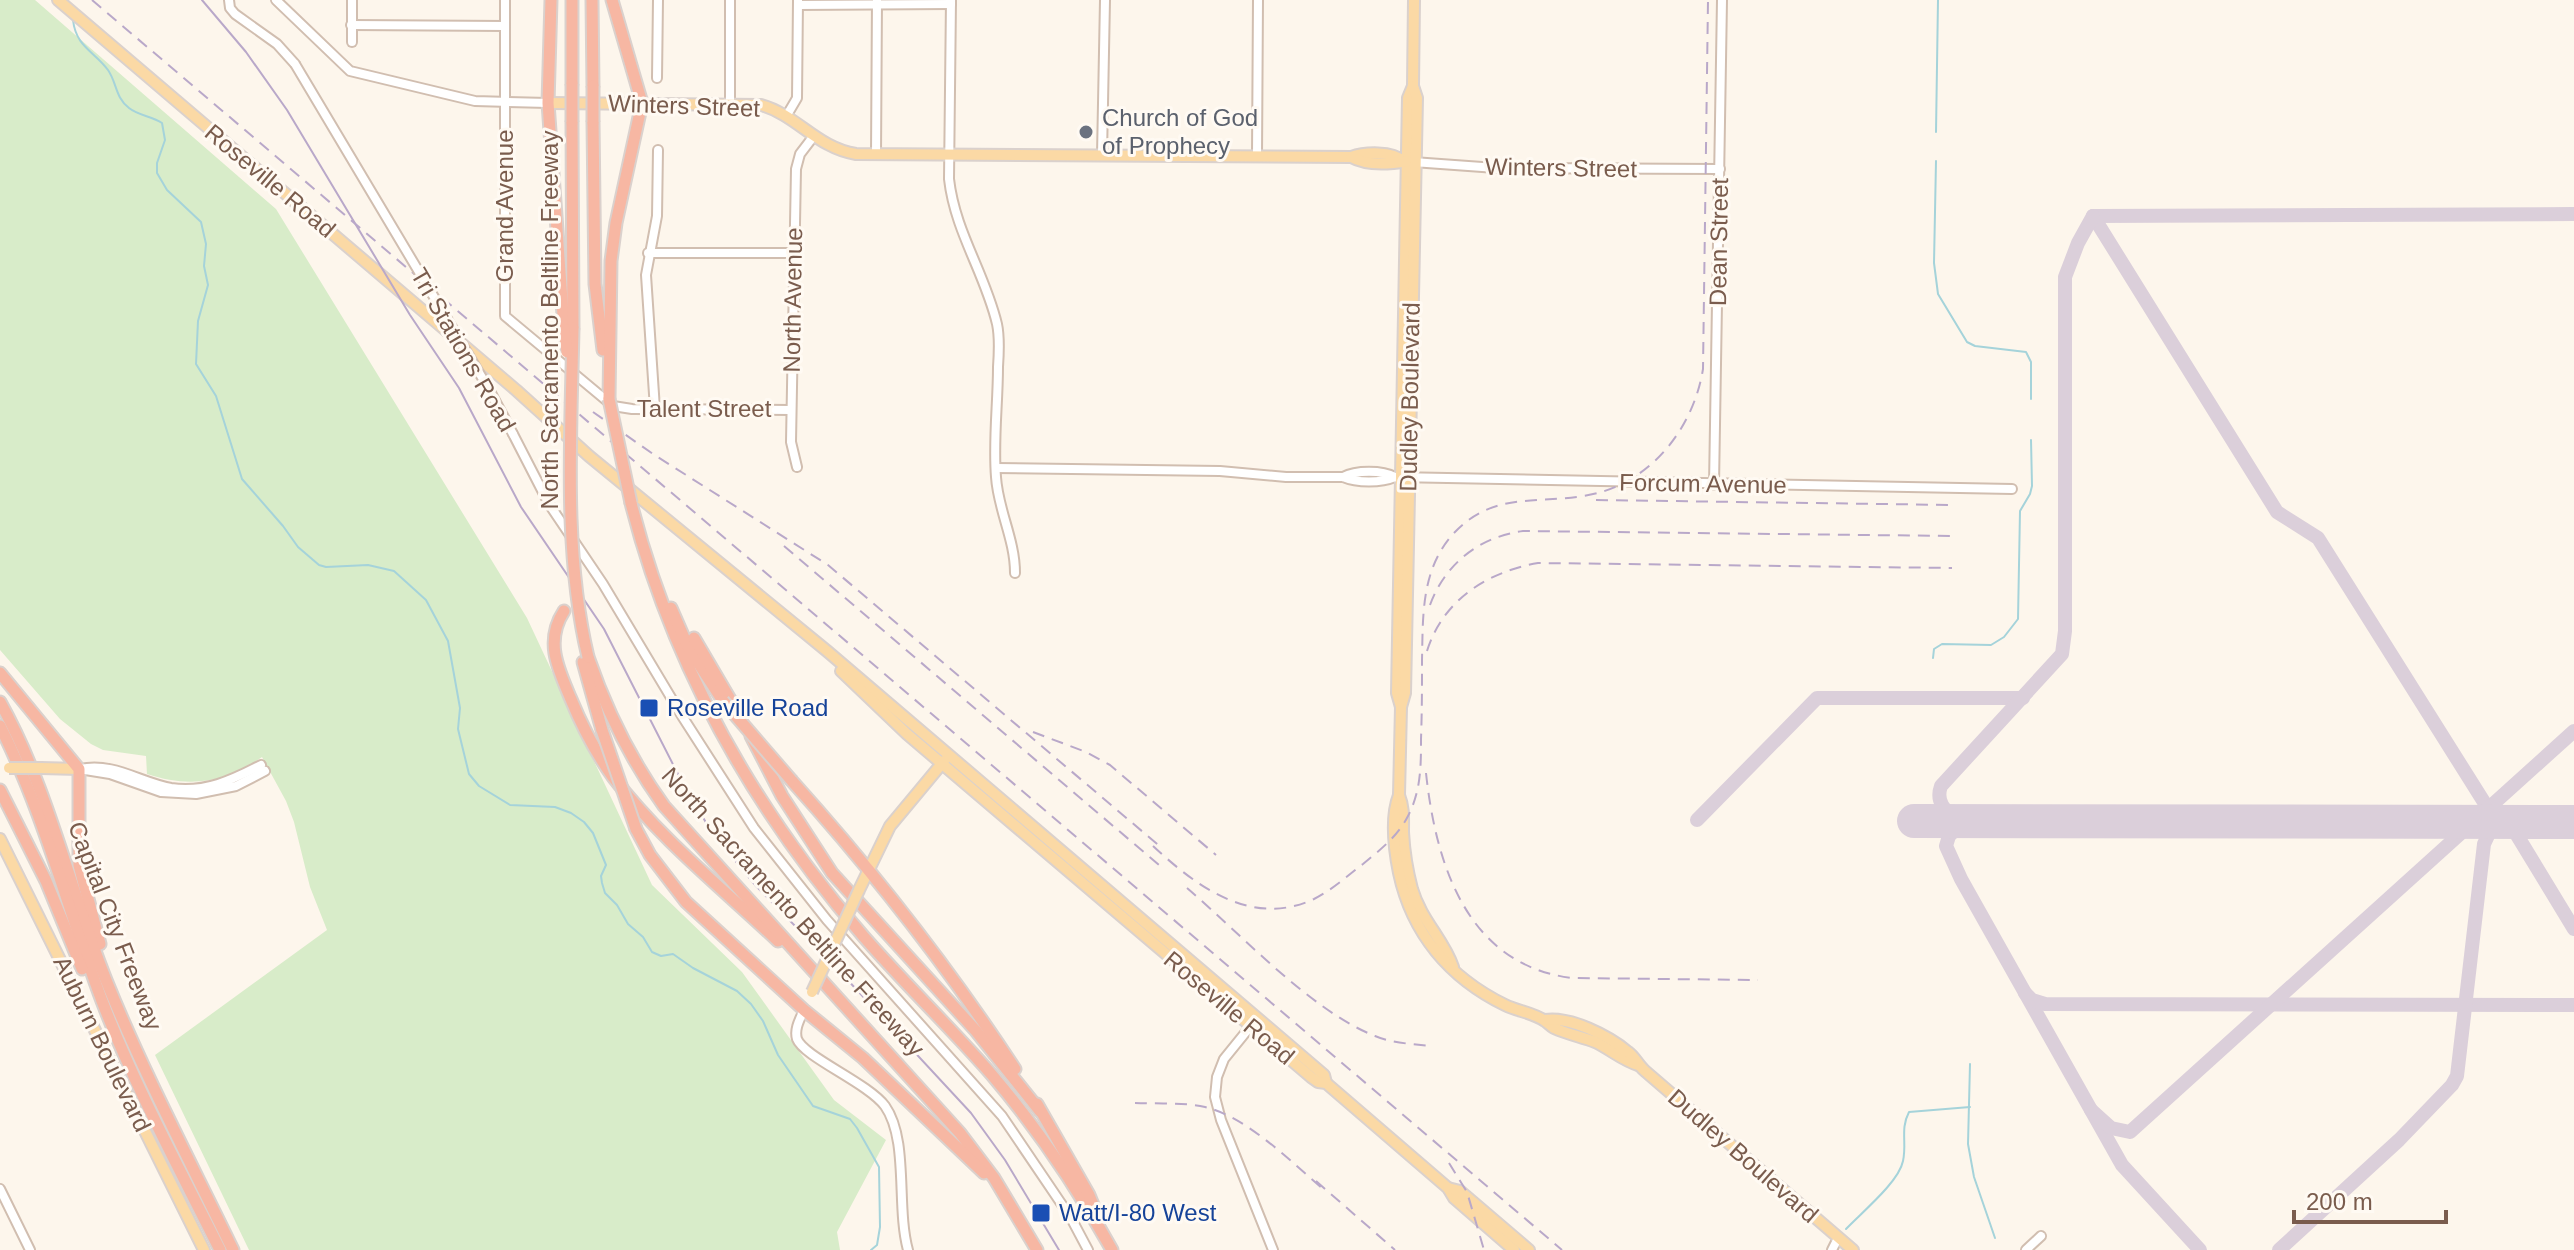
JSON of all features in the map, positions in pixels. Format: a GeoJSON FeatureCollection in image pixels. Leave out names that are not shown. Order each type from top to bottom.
{"type":"FeatureCollection","features":[{"type":"Feature","properties":{"kind":"highway"},"geometry":{"type":"LineString","coordinates":[[551,0],[548,103],[569,329]]}},
{"type":"Feature","properties":{"kind":"highway","name":"North Sacramento Beltline Freeway"},"geometry":{"type":"LineString","coordinates":[[572,0],[569,329],[575,383],[573,570],[576,626],[586,659],[617,733],[639,770],[680,825],[960,1133],[1037,1250]]}},
{"type":"Feature","properties":{"kind":"highway","name":"North Sacramento Beltline Freeway"},"geometry":{"type":"LineString","coordinates":[[592,0],[595,284],[605,333],[609,399],[631,503],[658,596],[696,685],[758,795],[806,864],[864,937],[1009,1097],[1055,1159],[1112,1250]]}},
{"type":"Feature","properties":{"kind":"highway"},"geometry":{"type":"LineString","coordinates":[[605,333],[616,223],[642,103],[612,0]]}},
{"type":"Feature","properties":{"kind":"highway"},"geometry":{"type":"LineString","coordinates":[[631,503],[688,647],[726,705],[868,867],[962,990],[1040,1111],[1089,1195],[1106,1239]]}},
{"type":"Feature","properties":{"kind":"highway"},"geometry":{"type":"LineString","coordinates":[[564,611],[554,630],[554,652],[580,721],[612,775],[677,847],[783,947],[798,953]]}},
{"type":"Feature","properties":{"kind":"highway"},"geometry":{"type":"LineString","coordinates":[[694,638],[782,796],[832,873],[976,1031],[1040,1111]]}},
{"type":"Feature","properties":{"kind":"highway"},"geometry":{"type":"LineString","coordinates":[[586,659],[602,730],[636,829],[658,867],[686,902],[804,1010],[909,1099],[1001,1191]]}},
{"type":"Feature","properties":{"kind":"highway"},"geometry":{"type":"LineString","coordinates":[[0,673],[79,769],[79,865],[102,951],[106,980]]}},
{"type":"Feature","properties":{"kind":"highway","name":"Capital City Freeway"},"geometry":{"type":"LineString","coordinates":[[0,702],[36,776],[106,980],[233,1250]]}},
{"type":"Feature","properties":{"kind":"highway","name":"Capital City Freeway"},"geometry":{"type":"LineString","coordinates":[[0,726],[37,812],[82,947],[128,1063],[220,1250]]}},
{"type":"Feature","properties":{"kind":"highway"},"geometry":{"type":"LineString","coordinates":[[0,790],[46,881],[84,973],[128,1063]]}},
{"type":"Feature","properties":{"kind":"main road","name":"Dudley Boulevard"},"geometry":{"type":"LineString","coordinates":[[1414,0],[1413,86],[1408,98],[1401,478],[1405,693],[1401,707],[1399,795],[1395,806],[1401,883],[1425,939],[1443,963],[1453,967],[1489,996],[1521,1013],[1597,1043],[1627,1062],[1638,1065],[1838,1238]]}},
{"type":"Feature","properties":{"kind":"main road","name":"Roseville Road"},"geometry":{"type":"LineString","coordinates":[[60,2],[516,390],[589,456],[812,641],[945,760],[1254,1022],[1318,1082],[1326,1083],[1448,1188],[1454,1198],[1514,1250]]}},
{"type":"Feature","properties":{"kind":"main road","name":"Winters Street"},"geometry":{"type":"LineString","coordinates":[[548,103],[761,105],[787,115],[813,137],[838,150],[876,155],[1257,155],[1351,157],[1360,162],[1397,164],[1409,161]]}},
{"type":"Feature","properties":{"kind":"main road"},"geometry":{"type":"LineString","coordinates":[[804,1010],[868,867],[890,826],[945,760]]}},
{"type":"Feature","properties":{"kind":"main road"},"geometry":{"type":"LineString","coordinates":[[3,770],[79,769]]}},
{"type":"Feature","properties":{"kind":"main road","name":"Auburn Boulevard"},"geometry":{"type":"LineString","coordinates":[[0,839],[204,1250]]}},
{"type":"Feature","properties":{"kind":"main road","name":"Roseville Road"},"geometry":{"type":"LineString","coordinates":[[1448,1188],[1460,1191],[1529,1250]]}},
{"type":"Feature","properties":{"kind":"main road"},"geometry":{"type":"LineString","coordinates":[[1838,1238],[1853,1250]]}},
{"type":"Feature","properties":{"kind":"street","name":"Tri Stations Road"},"geometry":{"type":"LineString","coordinates":[[229,0],[235,14],[277,44],[295,64],[483,378],[549,504],[603,584],[754,828],[846,942],[1002,1116],[1071,1218],[1088,1250]]}},
{"type":"Feature","properties":{"kind":"street","name":"Winters Street"},"geometry":{"type":"LineString","coordinates":[[276,0],[350,71],[447,96],[505,103],[548,103]]}},
{"type":"Feature","properties":{"kind":"street"},"geometry":{"type":"LineString","coordinates":[[352,0],[352,42]]}},
{"type":"Feature","properties":{"kind":"street","name":"Grand Avenue"},"geometry":{"type":"LineString","coordinates":[[505,0],[505,316],[575,383]]}},
{"type":"Feature","properties":{"kind":"street"},"geometry":{"type":"LineString","coordinates":[[657,78],[658,0]]}},
{"type":"Feature","properties":{"kind":"street"},"geometry":{"type":"LineString","coordinates":[[730,0],[730,103]]}},
{"type":"Feature","properties":{"kind":"street"},"geometry":{"type":"LineString","coordinates":[[1102,155],[1105,0]]}},
{"type":"Feature","properties":{"kind":"street"},"geometry":{"type":"LineString","coordinates":[[1257,155],[1258,0]]}},
{"type":"Feature","properties":{"kind":"street","name":"Dean Street"},"geometry":{"type":"LineString","coordinates":[[1714,485],[1722,0]]}},
{"type":"Feature","properties":{"kind":"street"},"geometry":{"type":"LineString","coordinates":[[876,155],[877,2]]}},
{"type":"Feature","properties":{"kind":"street"},"geometry":{"type":"LineString","coordinates":[[787,115],[797,98],[798,3],[951,2],[950,190],[957,221],[991,302],[998,327],[996,468],[999,502],[1011,536],[1015,573]]}},
{"type":"Feature","properties":{"kind":"street"},"geometry":{"type":"LineString","coordinates":[[351,25],[505,26]]}},
{"type":"Feature","properties":{"kind":"street","name":"North Avenue"},"geometry":{"type":"LineString","coordinates":[[797,467],[791,442],[796,166],[800,154],[813,137]]}},
{"type":"Feature","properties":{"kind":"street"},"geometry":{"type":"LineString","coordinates":[[655,409],[646,284],[648,253],[657,216],[658,150]]}},
{"type":"Feature","properties":{"kind":"street","name":"Winters Street"},"geometry":{"type":"LineString","coordinates":[[1409,161],[1496,168],[1720,169]]}},
{"type":"Feature","properties":{"kind":"street"},"geometry":{"type":"LineString","coordinates":[[648,253],[794,253]]}},
{"type":"Feature","properties":{"kind":"street","name":"Talent Street"},"geometry":{"type":"LineString","coordinates":[[575,383],[613,406],[626,409],[791,410]]}},
{"type":"Feature","properties":{"kind":"street","name":"Forcum Avenue"},"geometry":{"type":"LineString","coordinates":[[996,468],[1220,471],[1286,477],[1388,473],[1401,478],[2012,489]]}},
{"type":"Feature","properties":{"kind":"street"},"geometry":{"type":"LineString","coordinates":[[79,769],[91,766],[113,768],[171,788],[196,789],[213,787],[261,769]]}},
{"type":"Feature","properties":{"kind":"street"},"geometry":{"type":"LineString","coordinates":[[804,1010],[796,1031],[801,1045],[869,1090],[882,1102],[894,1123],[898,1142],[902,1223],[908,1250]]}},
{"type":"Feature","properties":{"kind":"street"},"geometry":{"type":"LineString","coordinates":[[1254,1022],[1224,1059],[1217,1077],[1215,1097],[1221,1120],[1273,1250]]}},
{"type":"Feature","properties":{"kind":"street"},"geometry":{"type":"LineString","coordinates":[[0,1189],[30,1250]]}},
{"type":"Feature","properties":{"kind":"street"},"geometry":{"type":"LineString","coordinates":[[2026,1250],[2041,1236]]}},
{"type":"Feature","properties":{"kind":"street","name":"Dudley Boulevard"},"geometry":{"type":"LineString","coordinates":[[1832,1250],[1838,1238]]}},
{"type":"Feature","properties":{"kind":"green space"},"geometry":{"type":"Polygon","coordinates":[[[0,0],[35,0],[276,209],[527,618],[652,885],[742,972],[834,1100],[886,1140],[837,1232],[840,1250],[249,1250],[155,1055],[327,930],[310,887],[294,822],[262,757],[235,773],[207,780],[178,781],[147,774],[146,756],[103,750],[60,719],[0,650],[0,0]]]}},
{"type":"Feature","properties":{"kind":"waterway"},"geometry":{"type":"LineString","coordinates":[[1936,132],[1938,0]]}},
{"type":"Feature","properties":{"kind":"waterway"},"geometry":{"type":"LineString","coordinates":[[73,20],[78,37],[108,70],[124,104],[162,123],[165,140],[157,173],[167,190],[201,222],[206,244],[204,266],[208,285],[198,321],[196,364],[216,396],[242,479],[298,547],[319,565],[368,565],[394,571],[426,600],[448,641],[460,708],[458,729],[469,774],[479,786],[510,805],[555,807],[584,822],[593,833],[606,865],[601,876],[605,893],[652,952],[661,956],[673,954],[737,991],[763,1021],[778,1055],[813,1106],[850,1119],[879,1167],[880,1227],[877,1245],[871,1250]]}},
{"type":"Feature","properties":{"kind":"waterway"},"geometry":{"type":"LineString","coordinates":[[1936,161],[1934,263],[1938,294],[1967,342],[1975,346],[2026,352],[2031,362],[2031,399]]}},
{"type":"Feature","properties":{"kind":"waterway"},"geometry":{"type":"LineString","coordinates":[[1933,658],[1934,649],[1942,644],[1991,645],[2004,637],[2018,619],[2020,511],[2032,486],[2031,440]]}},
{"type":"Feature","properties":{"kind":"waterway"},"geometry":{"type":"LineString","coordinates":[[1970,1064],[1968,1144],[1974,1177],[1995,1238]]}},
{"type":"Feature","properties":{"kind":"waterway"},"geometry":{"type":"LineString","coordinates":[[1846,1229],[1887,1188],[1900,1169],[1909,1112],[1970,1107]]}},
{"type":"Feature","properties":{"kind":"taxiway"},"geometry":{"type":"LineString","coordinates":[[2093,216],[2574,214]]}},
{"type":"Feature","properties":{"kind":"taxiway"},"geometry":{"type":"LineString","coordinates":[[2093,216],[2277,512],[2318,538],[2489,810],[2509,822],[2574,929]]}},
{"type":"Feature","properties":{"kind":"taxiway"},"geometry":{"type":"LineString","coordinates":[[1958,821],[1941,802],[1941,786],[2062,654],[2065,631],[2065,277],[2093,216]]}},
{"type":"Feature","properties":{"kind":"taxiway"},"geometry":{"type":"LineString","coordinates":[[1697,820],[1817,698],[2023,698]]}},
{"type":"Feature","properties":{"kind":"taxiway"},"geometry":{"type":"LineString","coordinates":[[2091,1110],[2111,1128],[2130,1132],[2574,731]]}},
{"type":"Feature","properties":{"kind":"taxiway"},"geometry":{"type":"LineString","coordinates":[[1964,821],[1949,836],[1946,846],[1961,879],[2122,1165],[2200,1250]]}},
{"type":"Feature","properties":{"kind":"taxiway"},"geometry":{"type":"LineString","coordinates":[[2279,1250],[2399,1140],[2457,1076],[2484,844],[2491,829],[2507,822]]}},
{"type":"Feature","properties":{"kind":"taxiway"},"geometry":{"type":"LineString","coordinates":[[2025,993],[2032,1000],[2045,1004],[2574,1005]]}},
{"type":"Feature","properties":{"kind":"runway"},"geometry":{"type":"LineString","coordinates":[[1914,821],[2574,822]]}},
{"type":"Feature","properties":{"kind":"tram line"},"geometry":{"type":"LineString","coordinates":[[202,0],[246,52],[287,110],[410,315],[459,388],[521,507],[604,629],[682,782],[711,831],[756,886],[971,1113],[1005,1160],[1059,1250]]}},
{"type":"Feature","properties":{"kind":"railway"},"geometry":{"type":"LineString","coordinates":[[92,0],[1562,1250]]}},
{"type":"Feature","properties":{"kind":"railway"},"geometry":{"type":"LineString","coordinates":[[1153,846],[1188,876],[1227,899],[1247,906],[1269,909],[1291,907],[1314,899],[1345,878],[1394,836],[1416,797],[1421,759],[1422,643],[1426,594],[1435,563],[1453,534],[1483,511],[1498,506],[1606,491],[1646,468],[1678,434],[1698,392],[1703,369],[1708,0]]}},
{"type":"Feature","properties":{"kind":"railway"},"geometry":{"type":"LineString","coordinates":[[593,412],[653,454],[828,565],[1163,849]]}},
{"type":"Feature","properties":{"kind":"railway"},"geometry":{"type":"LineString","coordinates":[[1596,500],[1953,505]]}},
{"type":"Feature","properties":{"kind":"railway"},"geometry":{"type":"LineString","coordinates":[[1430,605],[1445,577],[1466,555],[1492,539],[1523,531],[1952,536]]}},
{"type":"Feature","properties":{"kind":"railway"},"geometry":{"type":"LineString","coordinates":[[784,546],[1159,865]]}},
{"type":"Feature","properties":{"kind":"railway"},"geometry":{"type":"LineString","coordinates":[[1427,651],[1444,617],[1469,591],[1501,573],[1538,563],[1952,568]]}},
{"type":"Feature","properties":{"kind":"railway"},"geometry":{"type":"LineString","coordinates":[[1033,732],[1086,752],[1110,765],[1216,855]]}},
{"type":"Feature","properties":{"kind":"railway"},"geometry":{"type":"LineString","coordinates":[[1426,773],[1438,842],[1449,875],[1463,905],[1482,932],[1506,953],[1536,969],[1572,978],[1758,980]]}},
{"type":"Feature","properties":{"kind":"railway"},"geometry":{"type":"LineString","coordinates":[[1187,888],[1277,970],[1326,1009],[1382,1038],[1430,1046]]}},
{"type":"Feature","properties":{"kind":"railway"},"geometry":{"type":"LineString","coordinates":[[1135,1103],[1188,1104],[1221,1112],[1267,1141],[1323,1189]]}},
{"type":"Feature","properties":{"kind":"railway"},"geometry":{"type":"LineString","coordinates":[[1449,1163],[1467,1192],[1484,1250]]}},
{"type":"Feature","properties":{"kind":"railway"},"geometry":{"type":"LineString","coordinates":[[1316,1181],[1395,1250]]}},
{"type":"Feature","properties":{"kind":"place","name":"Church of God of Prophecy"},"geometry":{"type":"Point","coordinates":[1086,132]}},
{"type":"Feature","properties":{"kind":"place","name":"Roseville Road"},"geometry":{"type":"Point","coordinates":[649,708]}},
{"type":"Feature","properties":{"kind":"place","name":"Watt/I-80 West"},"geometry":{"type":"Point","coordinates":[1041,1213]}}]}
